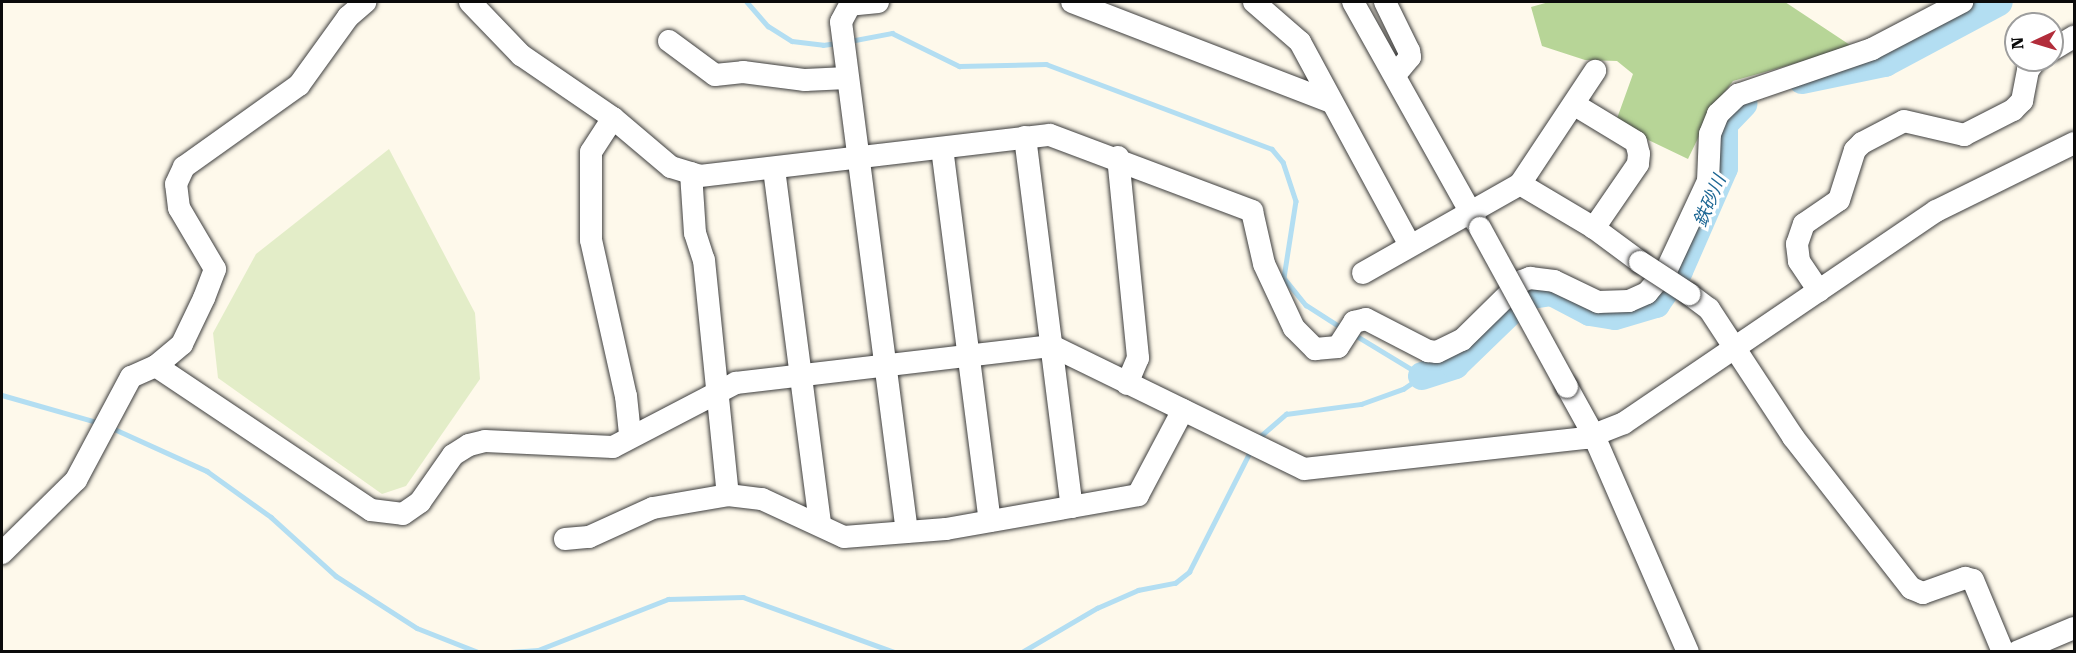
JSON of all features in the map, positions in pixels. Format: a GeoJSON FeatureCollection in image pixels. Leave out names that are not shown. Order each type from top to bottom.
{"type":"FeatureCollection","features":[{"type":"Feature","properties":{"kind":"street"},"geometry":{"type":"LineString","coordinates":[[2,553],[76,480],[113,405],[131,377],[156,366],[182,344],[216,269],[179,208],[176,184],[184,167],[299,85],[348,17],[365,2]]}},
{"type":"Feature","properties":{"kind":"street"},"geometry":{"type":"LineString","coordinates":[[471,2],[521,55],[613,118],[671,167],[700,176],[1050,135],[1118,157],[1252,211],[1264,264],[1294,328],[1315,349],[1331,350],[1349,331],[1366,319],[1428,351],[1437,352],[1462,340],[1522,281],[1530,278],[1554,281],[1598,302],[1638,299],[1652,289],[1667,269],[1708,181],[1710,134],[1718,114],[1738,95],[1872,49],[1962,2]]}},
{"type":"Feature","properties":{"kind":"street"},"geometry":{"type":"LineString","coordinates":[[879,2],[850,5],[841,22],[907,532]]}},
{"type":"Feature","properties":{"kind":"street"},"geometry":{"type":"LineString","coordinates":[[1072,2],[1329,101]]}},
{"type":"Feature","properties":{"kind":"street"},"geometry":{"type":"LineString","coordinates":[[1254,2],[1300,42],[1329,101],[1409,244]]}},
{"type":"Feature","properties":{"kind":"street"},"geometry":{"type":"LineString","coordinates":[[1353,2],[1594,436],[1688,651]]}},
{"type":"Feature","properties":{"kind":"street"},"geometry":{"type":"LineString","coordinates":[[1385,2],[1410,57],[1395,75]]}},
{"type":"Feature","properties":{"kind":"street"},"geometry":{"type":"LineString","coordinates":[[669,41],[715,75],[743,72],[805,80],[846,72]]}},
{"type":"Feature","properties":{"kind":"street"},"geometry":{"type":"LineString","coordinates":[[1363,273],[1409,244],[1475,219],[1520,184],[1575,105],[1595,71]]}},
{"type":"Feature","properties":{"kind":"street"},"geometry":{"type":"LineString","coordinates":[[1819,291],[1799,261],[1797,244],[1803,224],[1839,200],[1856,150],[1862,143],[1904,121],[1964,135],[2013,110],[2022,101],[2028,72]]}},
{"type":"Feature","properties":{"kind":"street"},"geometry":{"type":"LineString","coordinates":[[1575,105],[1636,142],[1639,154],[1638,164],[1594,228]]}},
{"type":"Feature","properties":{"kind":"street"},"geometry":{"type":"LineString","coordinates":[[613,118],[591,152],[591,240],[626,396],[630,435]]}},
{"type":"Feature","properties":{"kind":"street"},"geometry":{"type":"LineString","coordinates":[[1025,137],[1072,507]]}},
{"type":"Feature","properties":{"kind":"street"},"geometry":{"type":"LineString","coordinates":[[156,366],[371,510],[403,514],[420,502],[453,455],[469,445],[485,441],[613,447],[630,435],[736,382],[1052,346],[1283,461],[1304,469],[1320,469],[1594,436],[1624,423],[1936,211],[2074,143]]}},
{"type":"Feature","properties":{"kind":"street"},"geometry":{"type":"LineString","coordinates":[[942,148],[990,521]]}},
{"type":"Feature","properties":{"kind":"street"},"geometry":{"type":"LineString","coordinates":[[1118,157],[1138,358],[1127,384]]}},
{"type":"Feature","properties":{"kind":"street"},"geometry":{"type":"LineString","coordinates":[[774,169],[777,216],[788,252],[800,375],[820,524]]}},
{"type":"Feature","properties":{"kind":"street"},"geometry":{"type":"LineString","coordinates":[[690,173],[695,233],[704,260],[712,371],[718,389],[728,495]]}},
{"type":"Feature","properties":{"kind":"street"},"geometry":{"type":"LineString","coordinates":[[1520,184],[1594,228],[1709,309],[1736,346],[1792,437],[1911,588],[1923,593],[1965,578],[1973,580],[2003,651]]}},
{"type":"Feature","properties":{"kind":"street"},"geometry":{"type":"LineString","coordinates":[[565,539],[589,537],[653,508],[728,495],[762,499],[844,537],[907,532],[990,521],[1138,495],[1183,410]]}},
{"type":"Feature","properties":{"kind":"street"},"geometry":{"type":"LineString","coordinates":[[2017,651],[2074,628]]}},
{"type":"Feature","properties":{"kind":"green space"},"geometry":{"type":"Polygon","coordinates":[[[1549,2],[1785,2],[1853,47],[1733,81],[1712,109],[1688,159],[1615,124],[1633,74],[1617,61],[1585,60],[1542,46],[1531,7],[1549,2]]]}},
{"type":"Feature","properties":{"kind":"green space"},"geometry":{"type":"Polygon","coordinates":[[[389,149],[475,313],[480,379],[406,486],[382,494],[218,378],[213,333],[256,254],[389,149]]]}},
{"type":"Feature","properties":{"kind":"waterway"},"geometry":{"type":"LineString","coordinates":[[747,2],[768,26],[792,41],[823,45],[838,43]]}},
{"type":"Feature","properties":{"kind":"waterway","name":"鉄砂川"},"geometry":{"type":"LineString","coordinates":[[1802,80],[1885,63],[1999,2]]}},
{"type":"Feature","properties":{"kind":"waterway"},"geometry":{"type":"LineString","coordinates":[[850,41],[892,33],[959,66],[1046,64],[1272,149],[1283,162],[1296,201],[1284,278],[1306,305],[1342,328]]}},
{"type":"Feature","properties":{"kind":"waterway","name":"鉄砂川"},"geometry":{"type":"LineString","coordinates":[[1422,376],[1455,365],[1523,299],[1532,295],[1552,292],[1590,312],[1615,316],[1656,304],[1679,271],[1724,168],[1724,124],[1743,104]]}},
{"type":"Feature","properties":{"kind":"waterway"},"geometry":{"type":"LineString","coordinates":[[1256,440],[1286,414],[1361,404],[1403,389],[1422,376],[1354,335]]}},
{"type":"Feature","properties":{"kind":"waterway"},"geometry":{"type":"LineString","coordinates":[[2,395],[100,423]]}},
{"type":"Feature","properties":{"kind":"waterway"},"geometry":{"type":"LineString","coordinates":[[110,427],[207,471],[271,517],[336,576],[417,628],[478,652]]}},
{"type":"Feature","properties":{"kind":"waterway"},"geometry":{"type":"LineString","coordinates":[[1022,652],[1097,608],[1138,590],[1175,583],[1189,572],[1251,450]]}},
{"type":"Feature","properties":{"kind":"waterway"},"geometry":{"type":"LineString","coordinates":[[510,652],[538,650],[668,599],[743,597],[894,652]]}}]}
